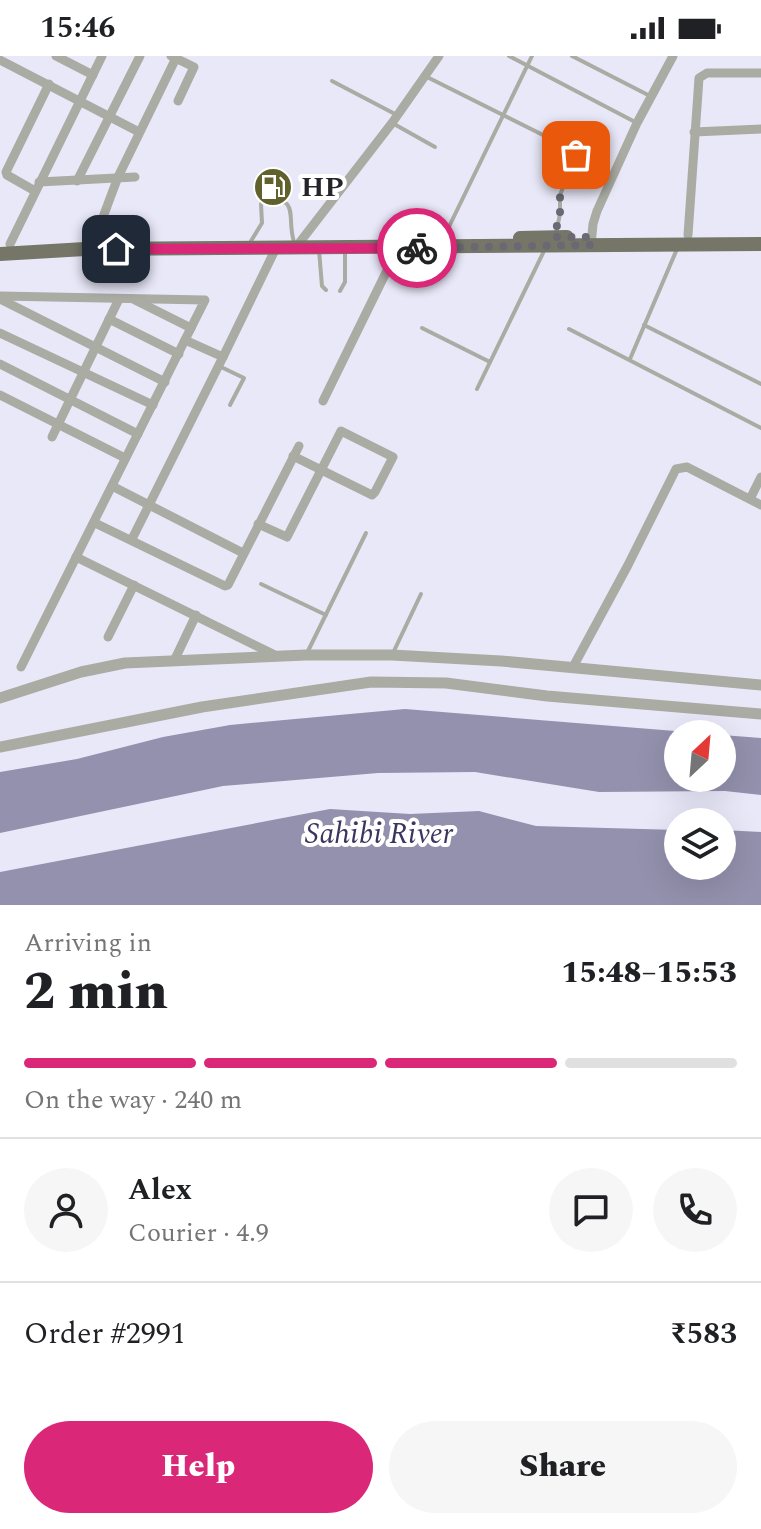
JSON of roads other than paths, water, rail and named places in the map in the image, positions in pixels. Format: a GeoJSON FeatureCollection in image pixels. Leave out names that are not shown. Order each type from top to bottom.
{"type":"FeatureCollection","features":[{"type":"Feature","properties":{"kind":"main road"},"geometry":{"type":"LineString","coordinates":[[3,247],[275,250],[298,244],[319,248],[398,248],[761,236]]}},
{"type":"Feature","properties":{"kind":"main road"},"geometry":{"type":"LineString","coordinates":[[33,247],[94,241],[298,244],[443,239],[550,242]]}},
{"type":"Feature","properties":{"kind":"main road"},"geometry":{"type":"LineString","coordinates":[[684,239],[761,244]]}},
{"type":"Feature","properties":{"kind":"street"},"geometry":{"type":"LineString","coordinates":[[56,56],[93,75]]}},
{"type":"Feature","properties":{"kind":"street"},"geometry":{"type":"LineString","coordinates":[[3,247],[102,56]]}},
{"type":"Feature","properties":{"kind":"street"},"geometry":{"type":"LineString","coordinates":[[77,181],[140,56]]}},
{"type":"Feature","properties":{"kind":"street"},"geometry":{"type":"LineString","coordinates":[[298,244],[439,56]]}},
{"type":"Feature","properties":{"kind":"street"},"geometry":{"type":"LineString","coordinates":[[591,241],[597,211],[637,123],[673,56]]}},
{"type":"Feature","properties":{"kind":"street"},"geometry":{"type":"LineString","coordinates":[[94,241],[118,177],[174,57],[194,67],[178,101]]}},
{"type":"Feature","properties":{"kind":"street"},"geometry":{"type":"LineString","coordinates":[[0,60],[139,132]]}},
{"type":"Feature","properties":{"kind":"street"},"geometry":{"type":"LineString","coordinates":[[684,239],[701,76],[707,73],[761,73]]}},
{"type":"Feature","properties":{"kind":"street"},"geometry":{"type":"LineString","coordinates":[[49,84],[7,175],[37,186],[135,177]]}},
{"type":"Feature","properties":{"kind":"street"},"geometry":{"type":"LineString","coordinates":[[694,132],[761,129]]}},
{"type":"Feature","properties":{"kind":"street"},"geometry":{"type":"LineString","coordinates":[[323,401],[398,248]]}},
{"type":"Feature","properties":{"kind":"street"},"geometry":{"type":"LineString","coordinates":[[132,539],[275,250]]}},
{"type":"Feature","properties":{"kind":"street"},"geometry":{"type":"LineString","coordinates":[[0,298],[204,299],[21,667]]}},
{"type":"Feature","properties":{"kind":"street"},"geometry":{"type":"LineString","coordinates":[[0,298],[165,382]]}},
{"type":"Feature","properties":{"kind":"street"},"geometry":{"type":"LineString","coordinates":[[52,437],[119,299]]}},
{"type":"Feature","properties":{"kind":"street"},"geometry":{"type":"LineString","coordinates":[[132,299],[191,328]]}},
{"type":"Feature","properties":{"kind":"street"},"geometry":{"type":"LineString","coordinates":[[109,319],[179,354]]}},
{"type":"Feature","properties":{"kind":"street"},"geometry":{"type":"LineString","coordinates":[[0,333],[153,405]]}},
{"type":"Feature","properties":{"kind":"street"},"geometry":{"type":"LineString","coordinates":[[185,340],[221,361]]}},
{"type":"Feature","properties":{"kind":"street"},"geometry":{"type":"LineString","coordinates":[[0,364],[138,434]]}},
{"type":"Feature","properties":{"kind":"street"},"geometry":{"type":"LineString","coordinates":[[0,395],[125,458]]}},
{"type":"Feature","properties":{"kind":"street"},"geometry":{"type":"LineString","coordinates":[[258,524],[287,537],[322,470],[341,431],[393,456],[374,494],[322,470],[293,456]]}},
{"type":"Feature","properties":{"kind":"street"},"geometry":{"type":"LineString","coordinates":[[95,523],[222,587],[228,585],[299,446]]}},
{"type":"Feature","properties":{"kind":"street"},"geometry":{"type":"LineString","coordinates":[[573,667],[676,469],[687,467],[761,505]]}},
{"type":"Feature","properties":{"kind":"street"},"geometry":{"type":"LineString","coordinates":[[750,499],[761,477]]}},
{"type":"Feature","properties":{"kind":"street"},"geometry":{"type":"LineString","coordinates":[[112,486],[243,553]]}},
{"type":"Feature","properties":{"kind":"street"},"geometry":{"type":"LineString","coordinates":[[76,557],[280,658]]}},
{"type":"Feature","properties":{"kind":"street"},"geometry":{"type":"LineString","coordinates":[[108,637],[134,585]]}},
{"type":"Feature","properties":{"kind":"street"},"geometry":{"type":"LineString","coordinates":[[174,661],[196,615]]}},
{"type":"Feature","properties":{"kind":"street"},"geometry":{"type":"LineString","coordinates":[[0,698],[99,667],[125,663],[306,655],[392,655],[573,667],[761,685]]}},
{"type":"Feature","properties":{"kind":"street"},"geometry":{"type":"LineString","coordinates":[[0,747],[202,707],[371,682],[446,683],[547,696],[761,714]]}},
{"type":"Feature","properties":{"kind":"lane"},"geometry":{"type":"LineString","coordinates":[[509,56],[637,123]]}},
{"type":"Feature","properties":{"kind":"lane"},"geometry":{"type":"LineString","coordinates":[[443,239],[532,56]]}},
{"type":"Feature","properties":{"kind":"lane"},"geometry":{"type":"LineString","coordinates":[[572,56],[652,97]]}},
{"type":"Feature","properties":{"kind":"lane"},"geometry":{"type":"LineString","coordinates":[[425,75],[576,153],[560,195],[560,214],[550,242],[477,389]]}},
{"type":"Feature","properties":{"kind":"lane"},"geometry":{"type":"LineString","coordinates":[[332,81],[435,147]]}},
{"type":"Feature","properties":{"kind":"lane"},"geometry":{"type":"LineString","coordinates":[[251,241],[262,223],[261,204],[265,198],[280,198],[291,209],[291,231],[298,244]]}},
{"type":"Feature","properties":{"kind":"lane"},"geometry":{"type":"LineString","coordinates":[[630,359],[684,239]]}},
{"type":"Feature","properties":{"kind":"lane"},"geometry":{"type":"LineString","coordinates":[[319,248],[322,286],[326,290]]}},
{"type":"Feature","properties":{"kind":"lane"},"geometry":{"type":"LineString","coordinates":[[340,291],[345,282],[345,248]]}},
{"type":"Feature","properties":{"kind":"lane"},"geometry":{"type":"LineString","coordinates":[[644,325],[761,384]]}},
{"type":"Feature","properties":{"kind":"lane"},"geometry":{"type":"LineString","coordinates":[[422,328],[490,362]]}},
{"type":"Feature","properties":{"kind":"lane"},"geometry":{"type":"LineString","coordinates":[[569,329],[760,425]]}},
{"type":"Feature","properties":{"kind":"lane"},"geometry":{"type":"LineString","coordinates":[[221,361],[244,378],[230,405]]}},
{"type":"Feature","properties":{"kind":"lane"},"geometry":{"type":"LineString","coordinates":[[306,655],[366,533]]}},
{"type":"Feature","properties":{"kind":"lane"},"geometry":{"type":"LineString","coordinates":[[261,584],[326,615]]}},
{"type":"Feature","properties":{"kind":"lane"},"geometry":{"type":"LineString","coordinates":[[392,655],[421,594]]}},
{"type":"Feature","properties":{"kind":"water"},"geometry":{"type":"Polygon","coordinates":[[[405,709],[664,730],[664,791],[599,792],[475,772],[378,773],[223,786],[0,833],[0,772],[77,759],[163,737],[230,725],[405,709]]]}},
{"type":"Feature","properties":{"kind":"water"},"geometry":{"type":"Polygon","coordinates":[[[736,736],[761,738],[761,795],[734,792],[736,736]]]}},
{"type":"Feature","properties":{"kind":"water","name":"Sahibi River"},"geometry":{"type":"Polygon","coordinates":[[[330,809],[410,814],[479,811],[536,826],[664,830],[664,880],[736,880],[736,831],[761,832],[761,905],[0,905],[0,872],[330,809]]]}},
{"type":"Feature","properties":{"kind":"place","name":"HP"},"geometry":{"type":"Point","coordinates":[273,187]}}]}
